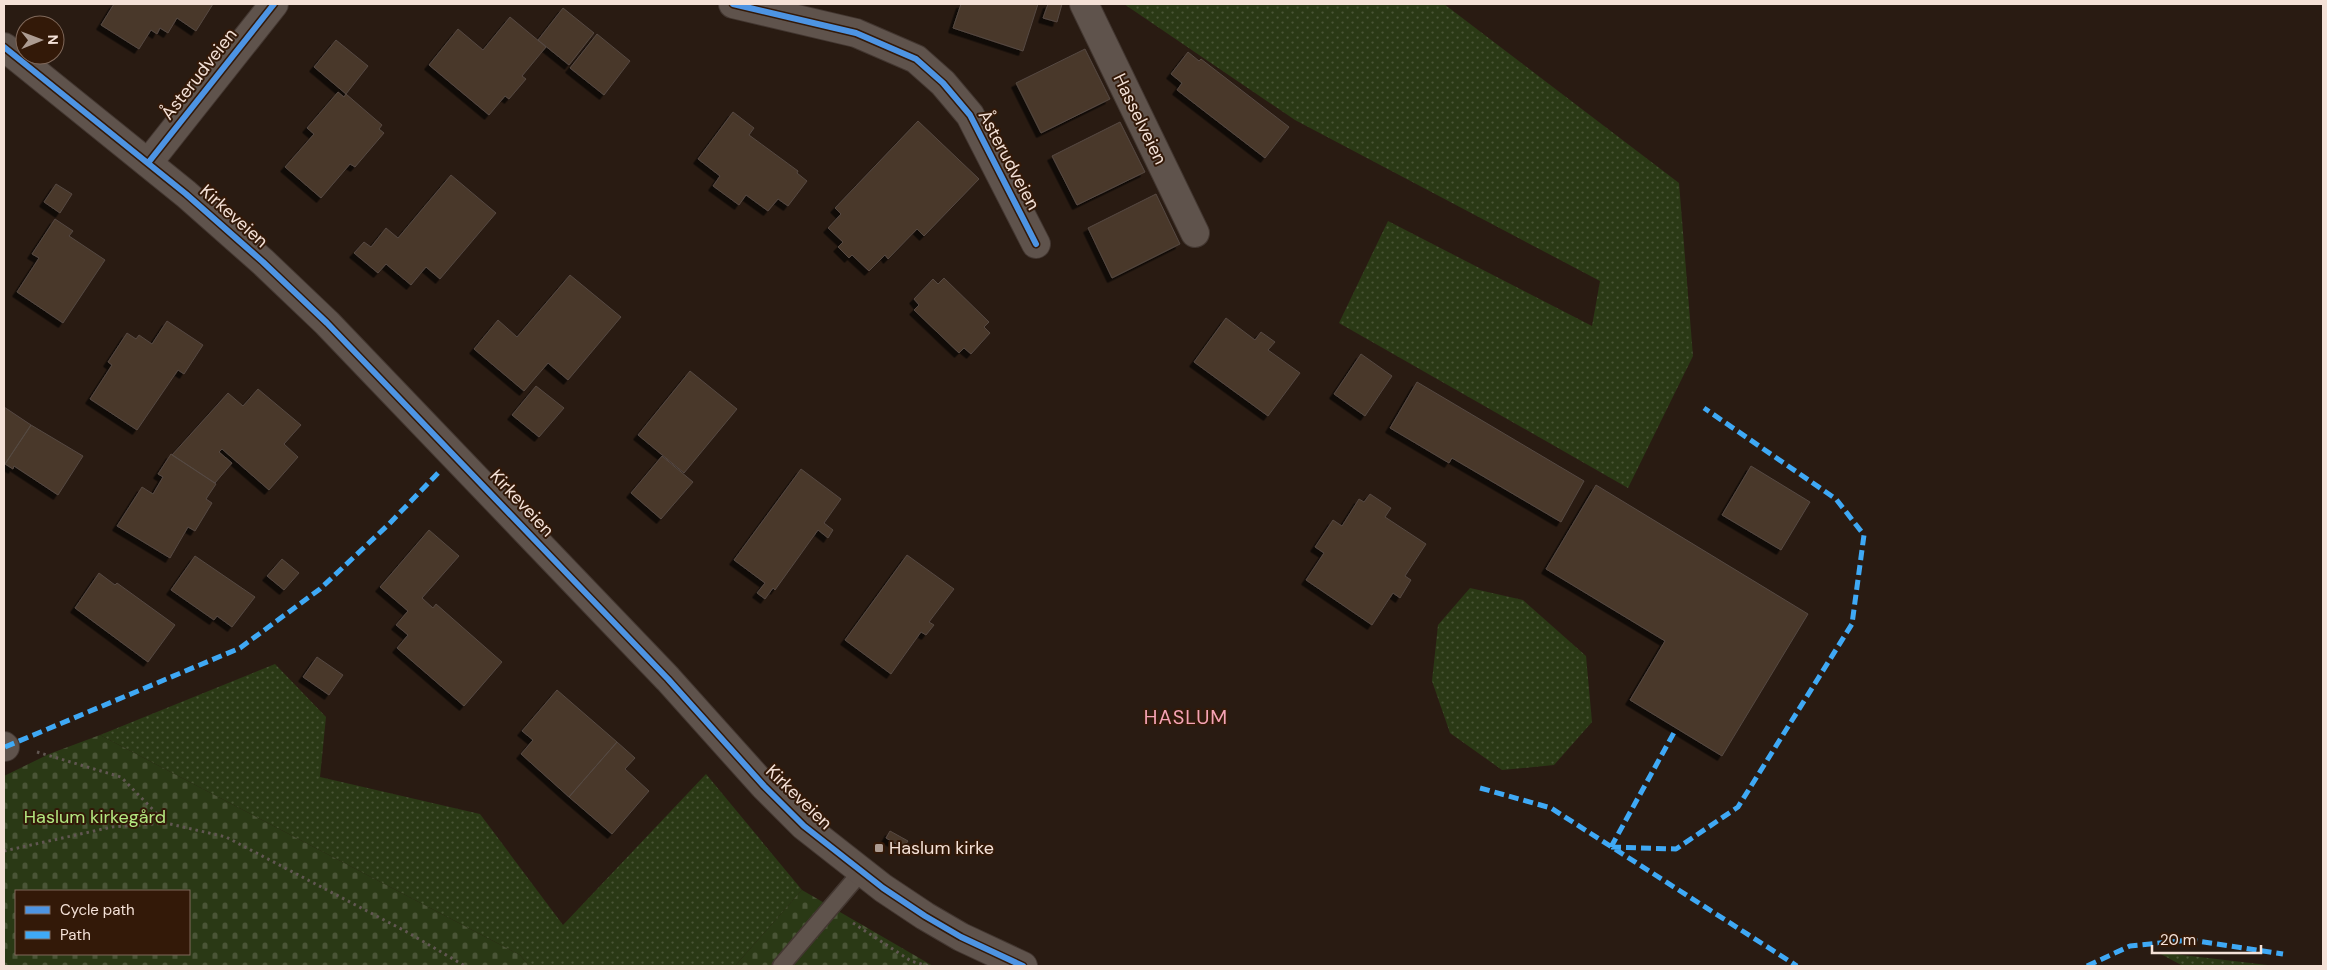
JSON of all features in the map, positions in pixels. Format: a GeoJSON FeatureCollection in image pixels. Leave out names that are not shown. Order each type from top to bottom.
{"type":"FeatureCollection","features":[{"type":"Feature","properties":{"kind":"main road","name":"Åsterudveien"},"geometry":{"type":"LineString","coordinates":[[148,163],[274,4]]}},
{"type":"Feature","properties":{"kind":"main road","name":"Åsterudveien"},"geometry":{"type":"LineString","coordinates":[[733,4],[856,33],[916,59],[944,83],[970,115],[1036,244]]}},
{"type":"Feature","properties":{"kind":"main road","name":"Hasselveien"},"geometry":{"type":"LineString","coordinates":[[1084,4],[1195,233]]}},
{"type":"Feature","properties":{"kind":"main road","name":"Kirkeveien"},"geometry":{"type":"LineString","coordinates":[[4,46],[186,194],[256,256],[327,323],[668,679],[764,786],[804,826],[890,893],[961,937],[1023,966]]}},
{"type":"Feature","properties":{"kind":"lane"},"geometry":{"type":"LineString","coordinates":[[781,966],[862,871]]}},
{"type":"Feature","properties":{"kind":"path"},"geometry":{"type":"LineString","coordinates":[[4,747],[48,754],[121,777],[166,823]]}},
{"type":"Feature","properties":{"kind":"path"},"geometry":{"type":"LineString","coordinates":[[4,850],[112,827],[166,823],[226,837],[407,932],[465,966]]}},
{"type":"Feature","properties":{"kind":"path"},"geometry":{"type":"LineString","coordinates":[[834,904],[846,919],[912,961],[928,966]]}},
{"type":"Feature","properties":{"kind":"green space"},"geometry":{"type":"Polygon","coordinates":[[[1124,4],[1444,4],[1679,183],[1693,356],[1628,488],[1339,323],[1388,221],[1592,326],[1600,281],[1295,120],[1124,4]]]}},
{"type":"Feature","properties":{"kind":"green space"},"geometry":{"type":"Polygon","coordinates":[[[1470,588],[1523,600],[1586,656],[1592,722],[1554,765],[1502,770],[1450,733],[1432,681],[1438,625],[1470,588]]]}},
{"type":"Feature","properties":{"kind":"green space"},"geometry":{"type":"Polygon","coordinates":[[[275,664],[326,717],[320,777],[480,814],[563,925],[706,774],[802,890],[735,966],[529,966],[520,955],[100,735],[275,664]]]}},
{"type":"Feature","properties":{"kind":"green space","name":"Haslum kirkegård"},"geometry":{"type":"Polygon","coordinates":[[[100,735],[520,955],[529,966],[4,966],[4,776],[49,754],[100,735]]]}},
{"type":"Feature","properties":{"kind":"green space"},"geometry":{"type":"Polygon","coordinates":[[[802,890],[933,966],[735,966],[802,890]]]}},
{"type":"Feature","properties":{"kind":"green space"},"geometry":{"type":"Polygon","coordinates":[[[2157,952],[2276,966],[2183,966],[2157,952]]]}},
{"type":"Feature","properties":{"kind":"building"},"geometry":{"type":"Polygon","coordinates":[[[114,4],[213,4],[196,31],[177,18],[168,33],[160,28],[157,34],[151,30],[139,49],[101,25],[114,4]]]}},
{"type":"Feature","properties":{"kind":"building"},"geometry":{"type":"Polygon","coordinates":[[[961,4],[1038,4],[1023,51],[953,28],[961,4]]]}},
{"type":"Feature","properties":{"kind":"building"},"geometry":{"type":"Polygon","coordinates":[[[1048,4],[1062,4],[1057,22],[1043,18],[1048,4]]]}},
{"type":"Feature","properties":{"kind":"building"},"geometry":{"type":"Polygon","coordinates":[[[563,8],[594,33],[569,65],[538,40],[563,8]]]}},
{"type":"Feature","properties":{"kind":"building"},"geometry":{"type":"Polygon","coordinates":[[[510,17],[546,47],[522,76],[526,79],[509,99],[505,96],[489,115],[429,65],[458,29],[483,50],[510,17]]]}},
{"type":"Feature","properties":{"kind":"building"},"geometry":{"type":"Polygon","coordinates":[[[597,34],[630,61],[604,95],[570,68],[597,34]]]}},
{"type":"Feature","properties":{"kind":"building"},"geometry":{"type":"Polygon","coordinates":[[[336,40],[368,66],[346,94],[314,67],[336,40]]]}},
{"type":"Feature","properties":{"kind":"building"},"geometry":{"type":"Polygon","coordinates":[[[1085,49],[1110,99],[1041,133],[1016,83],[1085,49]]]}},
{"type":"Feature","properties":{"kind":"building"},"geometry":{"type":"Polygon","coordinates":[[[1188,52],[1199,61],[1201,59],[1289,127],[1265,158],[1177,90],[1182,83],[1171,74],[1188,52]]]}},
{"type":"Feature","properties":{"kind":"building"},"geometry":{"type":"Polygon","coordinates":[[[338,92],[344,97],[346,94],[382,125],[379,129],[384,133],[355,167],[350,164],[321,198],[285,167],[314,134],[307,128],[338,92]]]}},
{"type":"Feature","properties":{"kind":"building"},"geometry":{"type":"Polygon","coordinates":[[[733,112],[754,128],[749,135],[798,171],[797,173],[807,181],[788,206],[778,199],[768,211],[746,195],[739,205],[713,186],[720,176],[698,159],[733,112]]]}},
{"type":"Feature","properties":{"kind":"building"},"geometry":{"type":"Polygon","coordinates":[[[918,121],[979,179],[924,236],[917,229],[888,259],[885,255],[869,271],[852,255],[849,258],[838,247],[843,242],[828,228],[841,214],[835,208],[918,121]]]}},
{"type":"Feature","properties":{"kind":"building"},"geometry":{"type":"Polygon","coordinates":[[[1120,122],[1145,172],[1077,205],[1052,156],[1120,122]]]}},
{"type":"Feature","properties":{"kind":"building"},"geometry":{"type":"Polygon","coordinates":[[[451,175],[496,213],[440,279],[426,267],[411,285],[386,264],[378,273],[354,253],[364,242],[371,247],[386,228],[398,238],[451,175]]]}},
{"type":"Feature","properties":{"kind":"building"},"geometry":{"type":"Polygon","coordinates":[[[56,184],[72,194],[60,213],[44,202],[56,184]]]}},
{"type":"Feature","properties":{"kind":"building"},"geometry":{"type":"Polygon","coordinates":[[[1156,194],[1180,244],[1112,278],[1088,228],[1156,194]]]}},
{"type":"Feature","properties":{"kind":"building"},"geometry":{"type":"Polygon","coordinates":[[[55,219],[73,231],[69,236],[105,260],[63,323],[17,292],[39,258],[32,254],[55,219]]]}},
{"type":"Feature","properties":{"kind":"building"},"geometry":{"type":"Polygon","coordinates":[[[570,275],[621,317],[568,380],[548,363],[524,391],[474,349],[498,320],[517,337],[570,275]]]}},
{"type":"Feature","properties":{"kind":"building"},"geometry":{"type":"Polygon","coordinates":[[[944,278],[989,322],[984,327],[990,333],[971,354],[964,348],[959,353],[914,310],[919,305],[914,299],[933,279],[938,284],[944,278]]]}},
{"type":"Feature","properties":{"kind":"building"},"geometry":{"type":"Polygon","coordinates":[[[1226,318],[1255,340],[1261,332],[1275,342],[1268,350],[1300,373],[1268,416],[1194,362],[1226,318]]]}},
{"type":"Feature","properties":{"kind":"building"},"geometry":{"type":"Polygon","coordinates":[[[167,321],[203,345],[184,374],[178,370],[137,430],[90,399],[112,365],[108,362],[127,333],[136,339],[139,335],[152,344],[167,321]]]}},
{"type":"Feature","properties":{"kind":"building"},"geometry":{"type":"Polygon","coordinates":[[[1361,354],[1392,376],[1365,416],[1334,394],[1361,354]]]}},
{"type":"Feature","properties":{"kind":"building"},"geometry":{"type":"Polygon","coordinates":[[[690,371],[737,409],[684,473],[638,435],[690,371]]]}},
{"type":"Feature","properties":{"kind":"building"},"geometry":{"type":"Polygon","coordinates":[[[1417,382],[1584,481],[1561,522],[1452,458],[1449,463],[1390,428],[1417,382]]]}},
{"type":"Feature","properties":{"kind":"building"},"geometry":{"type":"Polygon","coordinates":[[[536,386],[564,408],[539,437],[512,415],[536,386]]]}},
{"type":"Feature","properties":{"kind":"building"},"geometry":{"type":"Polygon","coordinates":[[[258,389],[301,425],[284,444],[298,457],[269,490],[222,449],[219,452],[232,463],[215,483],[172,455],[228,393],[243,406],[258,389]]]}},
{"type":"Feature","properties":{"kind":"building"},"geometry":{"type":"Polygon","coordinates":[[[4,407],[31,425],[5,464],[4,463],[4,407]]]}},
{"type":"Feature","properties":{"kind":"building"},"geometry":{"type":"Polygon","coordinates":[[[31,425],[83,456],[58,495],[14,466],[13,469],[5,464],[31,425]]]}},
{"type":"Feature","properties":{"kind":"building"},"geometry":{"type":"Polygon","coordinates":[[[171,454],[216,484],[206,499],[212,503],[195,531],[188,527],[170,558],[117,526],[142,487],[153,494],[163,477],[158,474],[171,454]]]}},
{"type":"Feature","properties":{"kind":"building"},"geometry":{"type":"Polygon","coordinates":[[[662,456],[693,482],[661,519],[631,493],[662,456]]]}},
{"type":"Feature","properties":{"kind":"building"},"geometry":{"type":"Polygon","coordinates":[[[1751,466],[1810,502],[1781,550],[1722,515],[1751,466]]]}},
{"type":"Feature","properties":{"kind":"building"},"geometry":{"type":"Polygon","coordinates":[[[801,469],[841,499],[824,523],[833,530],[828,538],[818,530],[775,590],[773,588],[765,599],[757,593],[765,583],[734,560],[801,469]]]}},
{"type":"Feature","properties":{"kind":"building"},"geometry":{"type":"Polygon","coordinates":[[[1596,485],[1808,614],[1722,756],[1630,700],[1665,641],[1546,569],[1596,485]]]}},
{"type":"Feature","properties":{"kind":"building"},"geometry":{"type":"Polygon","coordinates":[[[1370,494],[1391,508],[1385,517],[1426,544],[1405,576],[1411,580],[1400,598],[1393,593],[1372,625],[1306,580],[1324,553],[1315,547],[1333,520],[1342,526],[1359,499],[1364,502],[1370,494]]]}},
{"type":"Feature","properties":{"kind":"building"},"geometry":{"type":"Polygon","coordinates":[[[429,530],[459,556],[422,598],[433,608],[436,604],[502,662],[464,706],[397,648],[408,635],[396,625],[408,611],[380,587],[429,530]]]}},
{"type":"Feature","properties":{"kind":"building"},"geometry":{"type":"Polygon","coordinates":[[[907,555],[954,589],[929,622],[934,625],[926,635],[921,632],[891,674],[845,640],[907,555]]]}},
{"type":"Feature","properties":{"kind":"building"},"geometry":{"type":"Polygon","coordinates":[[[195,556],[255,597],[232,627],[217,616],[214,620],[171,590],[195,556]]]}},
{"type":"Feature","properties":{"kind":"building"},"geometry":{"type":"Polygon","coordinates":[[[282,559],[299,573],[284,590],[267,576],[282,559]]]}},
{"type":"Feature","properties":{"kind":"building"},"geometry":{"type":"Polygon","coordinates":[[[99,573],[115,585],[117,583],[175,625],[148,662],[75,608],[99,573]]]}},
{"type":"Feature","properties":{"kind":"building"},"geometry":{"type":"Polygon","coordinates":[[[317,657],[343,675],[329,695],[303,677],[317,657]]]}},
{"type":"Feature","properties":{"kind":"building"},"geometry":{"type":"Polygon","coordinates":[[[557,690],[617,742],[569,797],[521,754],[533,740],[522,731],[557,690]]]}},
{"type":"Feature","properties":{"kind":"building"},"geometry":{"type":"Polygon","coordinates":[[[617,742],[635,758],[625,769],[649,791],[612,834],[569,797],[617,742]]]}},
{"type":"Feature","properties":{"kind":"building"},"geometry":{"type":"Polygon","coordinates":[[[890,831],[908,841],[903,848],[886,838],[890,831]]]}},
{"type":"Feature","properties":{"kind":"marked path"},"geometry":{"type":"LineString","coordinates":[[1611,847],[1676,849],[1738,807],[1852,624],[1864,535],[1836,499],[1704,408]]}},
{"type":"Feature","properties":{"kind":"marked path"},"geometry":{"type":"LineString","coordinates":[[5,747],[240,648],[320,589],[389,524],[438,473]]}},
{"type":"Feature","properties":{"kind":"marked path"},"geometry":{"type":"LineString","coordinates":[[1611,847],[1676,729]]}},
{"type":"Feature","properties":{"kind":"marked path"},"geometry":{"type":"LineString","coordinates":[[1480,788],[1551,808],[1797,966]]}},
{"type":"Feature","properties":{"kind":"marked path"},"geometry":{"type":"LineString","coordinates":[[2087,966],[2130,946],[2190,940],[2283,954]]}},
{"type":"Feature","properties":{"kind":"cycle path"},"geometry":{"type":"LineString","coordinates":[[148,163],[274,4]]}},
{"type":"Feature","properties":{"kind":"cycle path"},"geometry":{"type":"LineString","coordinates":[[733,4],[856,33],[916,59],[943,83],[970,115],[1036,244]]}},
{"type":"Feature","properties":{"kind":"cycle path"},"geometry":{"type":"LineString","coordinates":[[4,47],[186,194],[263,262],[327,323],[668,679],[764,786],[804,826],[883,888],[925,916],[961,937],[1023,966]]}},
{"type":"Feature","properties":{"kind":"place","name":"Haslum kirke"},"geometry":{"type":"Point","coordinates":[879,848]}},
{"type":"Feature","properties":{"kind":"district","name":"HASLUM"},"geometry":{"type":"Point","coordinates":[1186,717]}}]}
